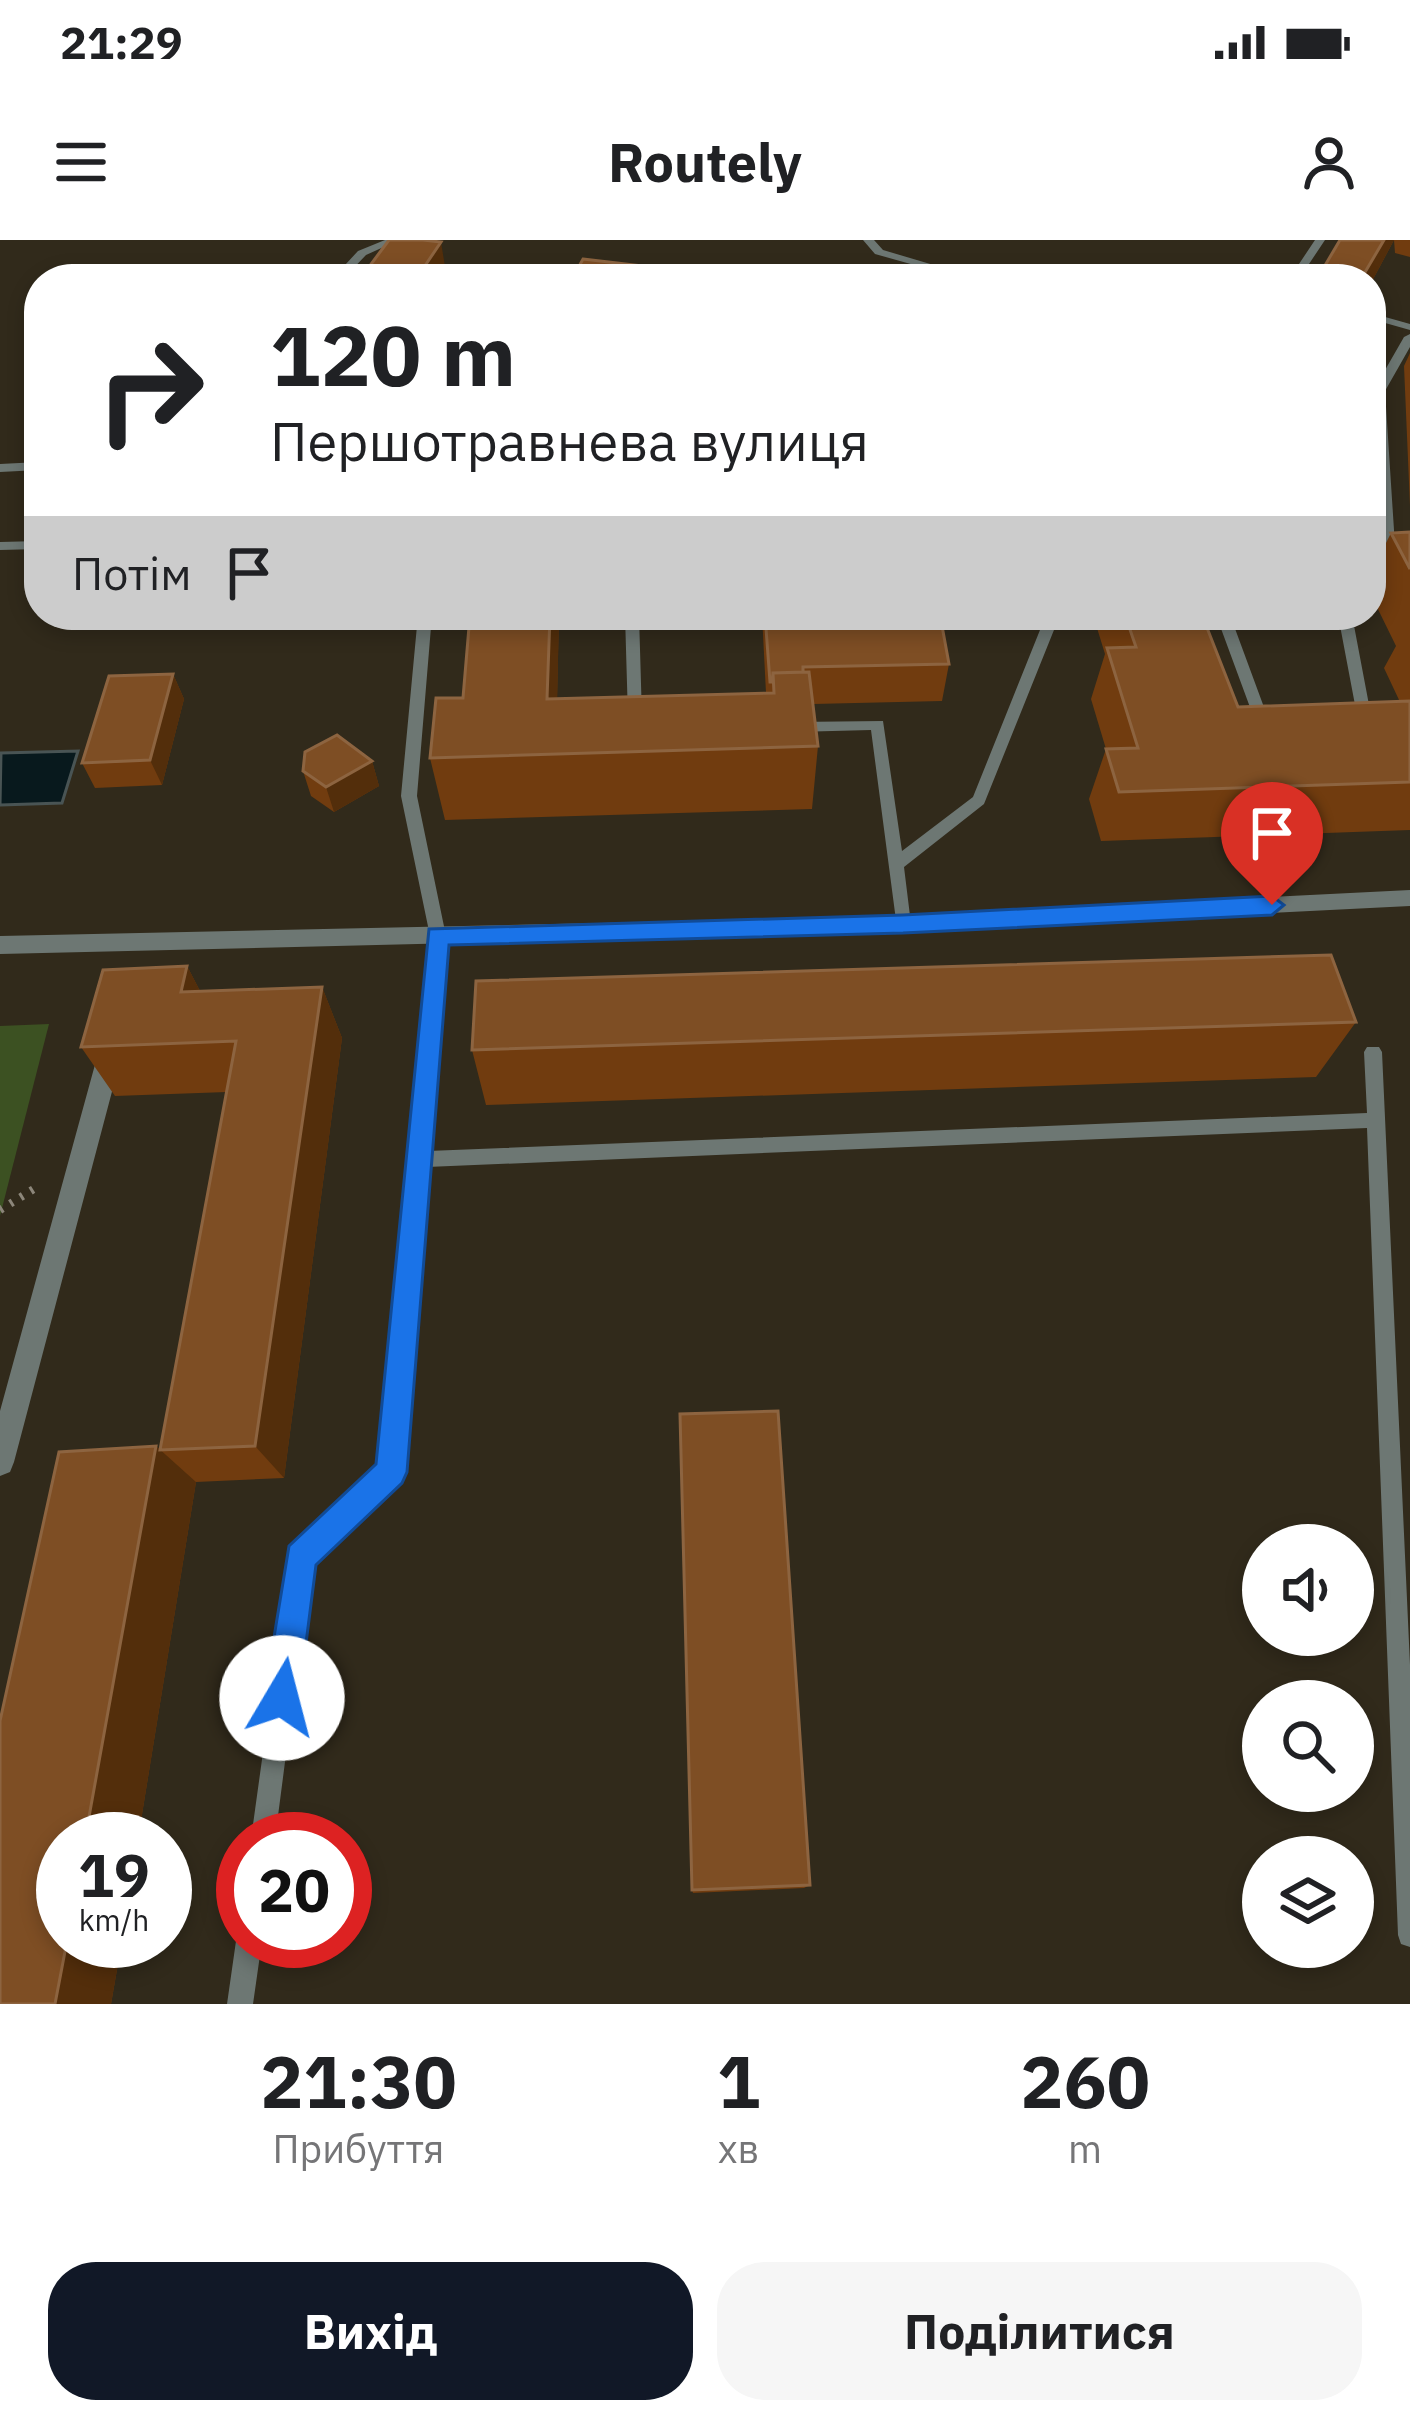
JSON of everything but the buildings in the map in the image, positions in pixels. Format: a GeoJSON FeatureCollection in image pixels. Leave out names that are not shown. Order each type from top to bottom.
{"type":"FeatureCollection","features":[{"type":"Feature","properties":{"kind":"street"},"geometry":{"type":"LineString","coordinates":[[0,945],[138,953],[438,936],[903,924],[1410,898]]}},
{"type":"Feature","properties":{"kind":"street"},"geometry":{"type":"LineString","coordinates":[[0,1462],[120,1018]]}},
{"type":"Feature","properties":{"kind":"lane"},"geometry":{"type":"LineString","coordinates":[[352,264],[362,253],[394,240]]}},
{"type":"Feature","properties":{"kind":"lane"},"geometry":{"type":"LineString","coordinates":[[868,240],[879,252],[922,264]]}},
{"type":"Feature","properties":{"kind":"lane"},"geometry":{"type":"LineString","coordinates":[[1386,374],[1410,338]]}},
{"type":"Feature","properties":{"kind":"lane"},"geometry":{"type":"LineString","coordinates":[[1386,509],[1391,563]]}},
{"type":"Feature","properties":{"kind":"lane"},"geometry":{"type":"LineString","coordinates":[[1386,563],[1410,566]]}},
{"type":"Feature","properties":{"kind":"lane"},"geometry":{"type":"LineString","coordinates":[[266,1812],[301,1557],[391,1472],[438,936],[409,796],[424,630]]}},
{"type":"Feature","properties":{"kind":"lane"},"geometry":{"type":"LineString","coordinates":[[632,630],[635,731],[657,731]]}},
{"type":"Feature","properties":{"kind":"lane"},"geometry":{"type":"LineString","coordinates":[[895,865],[979,800],[1047,630]]}},
{"type":"Feature","properties":{"kind":"lane"},"geometry":{"type":"LineString","coordinates":[[1229,630],[1267,734],[1287,734]]}},
{"type":"Feature","properties":{"kind":"lane"},"geometry":{"type":"LineString","coordinates":[[1347,732],[1367,731],[1348,630]]}},
{"type":"Feature","properties":{"kind":"lane"},"geometry":{"type":"LineString","coordinates":[[767,728],[878,725],[903,924]]}},
{"type":"Feature","properties":{"kind":"lane"},"geometry":{"type":"LineString","coordinates":[[1373,1052],[1410,1935]]}},
{"type":"Feature","properties":{"kind":"lane"},"geometry":{"type":"LineString","coordinates":[[418,1159],[1374,1120]]}},
{"type":"Feature","properties":{"kind":"lane"},"geometry":{"type":"LineString","coordinates":[[240,2004],[245,1968]]}},
{"type":"Feature","properties":{"kind":"green space"},"geometry":{"type":"Polygon","coordinates":[[[49,1024],[0,1216],[0,1026],[49,1024]]]}},
{"type":"Feature","properties":{"kind":"shaded area"},"geometry":{"type":"Polygon","coordinates":[[[78,751],[62,803],[0,805],[1,753],[78,751]]]}},
{"type":"Feature","properties":{"kind":"route"},"geometry":{"type":"LineString","coordinates":[[282,1698],[301,1557],[391,1472],[438,936],[903,924],[1272,905]]}}]}
